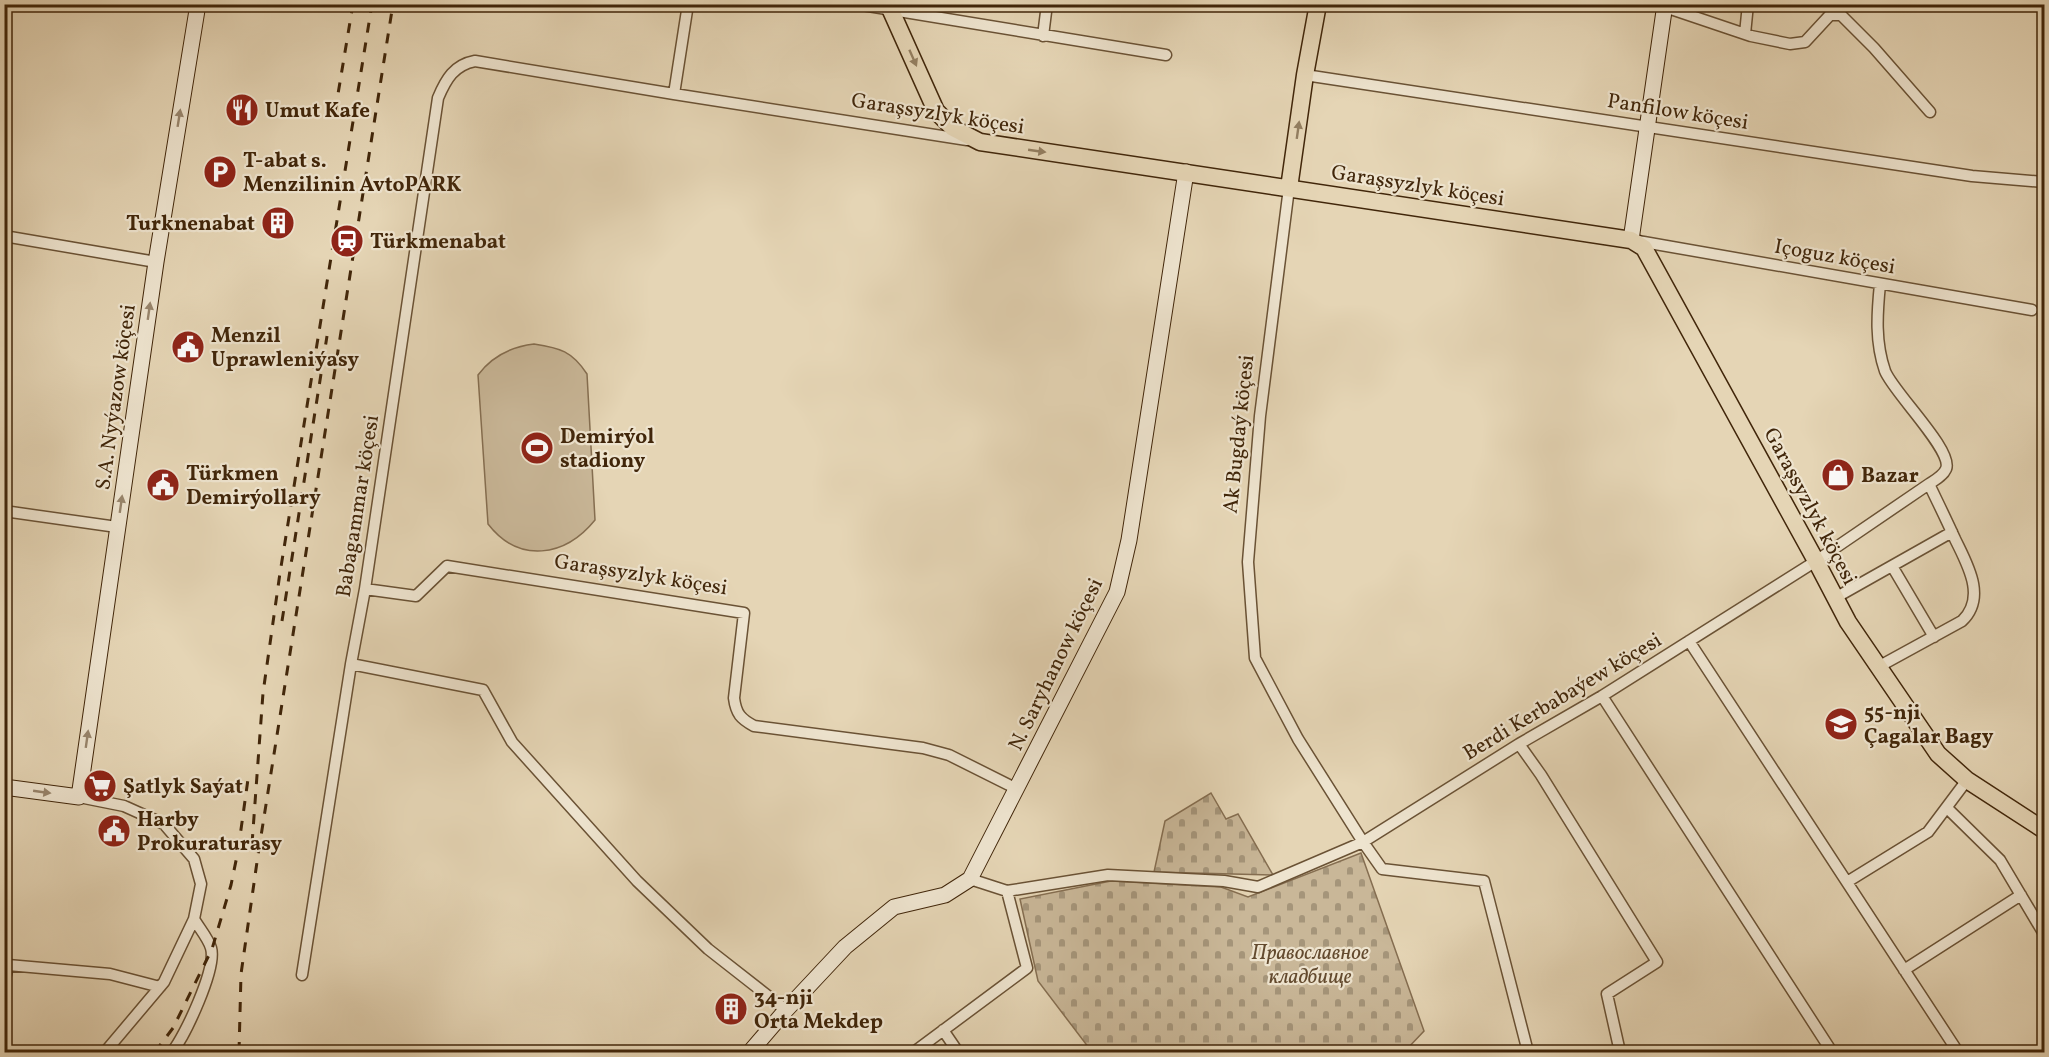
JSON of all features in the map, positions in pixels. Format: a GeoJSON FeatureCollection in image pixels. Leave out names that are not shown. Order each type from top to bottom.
{"type":"FeatureCollection","features":[{"type":"Feature","properties":{"kind":"main road","name":"Ak Bugdaý köçesi"},"geometry":{"type":"LineString","coordinates":[[1289,188],[1318,4]]}},
{"type":"Feature","properties":{"kind":"main road"},"geometry":{"type":"LineString","coordinates":[[890,7],[936,111],[953,128],[980,142]]}},
{"type":"Feature","properties":{"kind":"main road","name":"Garaşsyzlyk köçesi"},"geometry":{"type":"LineString","coordinates":[[980,142],[1631,240],[1644,248],[1848,622],[1878,667],[1938,754],[1967,780],[2044,830]]}},
{"type":"Feature","properties":{"kind":"street","name":"S.A. Nyýazow köçesi"},"geometry":{"type":"LineString","coordinates":[[79,796],[156,262],[198,4]]}},
{"type":"Feature","properties":{"kind":"street"},"geometry":{"type":"LineString","coordinates":[[674,94],[688,4]]}},
{"type":"Feature","properties":{"kind":"street"},"geometry":{"type":"LineString","coordinates":[[856,4],[890,7],[1043,36],[1166,55]]}},
{"type":"Feature","properties":{"kind":"street"},"geometry":{"type":"LineString","coordinates":[[1043,36],[1047,4]]}},
{"type":"Feature","properties":{"kind":"street"},"geometry":{"type":"LineString","coordinates":[[1745,34],[1748,4]]}},
{"type":"Feature","properties":{"kind":"street"},"geometry":{"type":"LineString","coordinates":[[1631,240],[1665,6],[1745,34],[1790,44],[1805,42],[1830,15],[1841,15],[1874,48],[1930,112]]}},
{"type":"Feature","properties":{"kind":"street","name":"Garaşsyzlyk köçesi"},"geometry":{"type":"LineString","coordinates":[[475,61],[980,142]]}},
{"type":"Feature","properties":{"kind":"street","name":"Babagammar köçesi"},"geometry":{"type":"LineString","coordinates":[[302,975],[365,589],[438,98],[447,78],[454,70],[465,63],[475,61]]}},
{"type":"Feature","properties":{"kind":"street","name":"Panfilow köçesi"},"geometry":{"type":"LineString","coordinates":[[1305,75],[1972,176],[2044,182]]}},
{"type":"Feature","properties":{"kind":"street","name":"N. Saryhanow köçesi"},"geometry":{"type":"LineString","coordinates":[[970,879],[1117,592],[1129,540],[1186,172]]}},
{"type":"Feature","properties":{"kind":"street","name":"Ak Bugdaý köçesi"},"geometry":{"type":"LineString","coordinates":[[1289,188],[1260,416],[1248,562],[1255,658],[1298,739],[1362,842],[1382,869],[1484,881],[1528,1053]]}},
{"type":"Feature","properties":{"kind":"street"},"geometry":{"type":"LineString","coordinates":[[4,236],[156,262]]}},
{"type":"Feature","properties":{"kind":"street","name":"Içoguz köçesi"},"geometry":{"type":"LineString","coordinates":[[1631,240],[2032,310]]}},
{"type":"Feature","properties":{"kind":"street","name":"Berdi Kerbabaýew köçesi"},"geometry":{"type":"LineString","coordinates":[[970,879],[1006,891],[1108,875],[1224,881],[1258,887],[1362,842],[1519,744],[1602,696],[1816,561],[1929,484],[1946,469],[1947,461],[1935,439],[1886,374],[1876,333],[1880,284]]}},
{"type":"Feature","properties":{"kind":"street"},"geometry":{"type":"LineString","coordinates":[[1878,667],[1962,621],[1970,613],[1974,591],[1971,569],[1929,484]]}},
{"type":"Feature","properties":{"kind":"street"},"geometry":{"type":"LineString","coordinates":[[4,511],[117,527]]}},
{"type":"Feature","properties":{"kind":"street"},"geometry":{"type":"LineString","coordinates":[[1835,598],[1952,532]]}},
{"type":"Feature","properties":{"kind":"street","name":"Garaşsyzlyk köçesi"},"geometry":{"type":"LineString","coordinates":[[365,589],[416,597],[447,566],[744,613],[734,698],[735,710],[742,719],[754,726],[923,748],[950,755],[1017,789]]}},
{"type":"Feature","properties":{"kind":"street"},"geometry":{"type":"LineString","coordinates":[[1892,566],[1934,637]]}},
{"type":"Feature","properties":{"kind":"street"},"geometry":{"type":"LineString","coordinates":[[1689,641],[1958,1053]]}},
{"type":"Feature","properties":{"kind":"street"},"geometry":{"type":"LineString","coordinates":[[351,664],[483,690],[512,742],[637,882],[708,949],[786,1010]]}},
{"type":"Feature","properties":{"kind":"street"},"geometry":{"type":"LineString","coordinates":[[1602,696],[1832,1053]]}},
{"type":"Feature","properties":{"kind":"street"},"geometry":{"type":"LineString","coordinates":[[1519,744],[1657,962],[1607,994],[1620,1053]]}},
{"type":"Feature","properties":{"kind":"street"},"geometry":{"type":"LineString","coordinates":[[1847,882],[1928,832],[1967,780]]}},
{"type":"Feature","properties":{"kind":"street"},"geometry":{"type":"LineString","coordinates":[[4,787],[79,796],[124,806],[164,824],[194,859],[201,884],[194,919],[164,982],[105,1053]]}},
{"type":"Feature","properties":{"kind":"street"},"geometry":{"type":"LineString","coordinates":[[1947,808],[2000,860],[2044,934]]}},
{"type":"Feature","properties":{"kind":"street"},"geometry":{"type":"LineString","coordinates":[[750,1053],[786,1010],[845,947],[894,907],[945,895],[970,879]]}},
{"type":"Feature","properties":{"kind":"street"},"geometry":{"type":"LineString","coordinates":[[914,1053],[1027,968],[1006,891]]}},
{"type":"Feature","properties":{"kind":"street"},"geometry":{"type":"LineString","coordinates":[[1904,970],[2021,895]]}},
{"type":"Feature","properties":{"kind":"street"},"geometry":{"type":"LineString","coordinates":[[172,1053],[180,1042],[206,984],[212,949],[194,919]]}},
{"type":"Feature","properties":{"kind":"street"},"geometry":{"type":"LineString","coordinates":[[4,984],[8,965],[110,975],[160,987]]}},
{"type":"Feature","properties":{"kind":"street"},"geometry":{"type":"LineString","coordinates":[[943,1030],[958,1053]]}},
{"type":"Feature","properties":{"kind":"street"},"geometry":{"type":"LineString","coordinates":[[2040,1053],[2044,1049]]}},
{"type":"Feature","properties":{"kind":"green space","name":"Demirýol stadiony"},"geometry":{"type":"Polygon","coordinates":[[[534,344],[565,352],[576,360],[587,374],[595,520],[570,542],[542,551],[528,550],[514,545],[500,537],[488,524],[478,375],[502,354],[517,347],[534,344]]]}},
{"type":"Feature","properties":{"kind":"green space"},"geometry":{"type":"Polygon","coordinates":[[[1211,793],[1226,819],[1238,814],[1273,875],[1154,872],[1165,821],[1211,793]]]}},
{"type":"Feature","properties":{"kind":"green space","name":"Православное кладбище"},"geometry":{"type":"Polygon","coordinates":[[[1361,853],[1424,1031],[1406,1050],[1092,1052],[1038,981],[1020,899],[1111,881],[1221,887],[1248,897],[1361,853]]]}},
{"type":"Feature","properties":{"kind":"railway"},"geometry":{"type":"LineString","coordinates":[[335,112],[353,4]]}},
{"type":"Feature","properties":{"kind":"railway"},"geometry":{"type":"LineString","coordinates":[[252,844],[263,693],[280,573],[372,4]]}},
{"type":"Feature","properties":{"kind":"railway"},"geometry":{"type":"LineString","coordinates":[[239,1052],[241,974],[258,855],[393,4]]}},
{"type":"Feature","properties":{"kind":"railway"},"geometry":{"type":"LineString","coordinates":[[282,621],[327,336]]}},
{"type":"Feature","properties":{"kind":"railway"},"geometry":{"type":"LineString","coordinates":[[155,1052],[173,1028],[212,949],[231,885],[249,772]]}},
{"type":"Feature","properties":{"kind":"place","name":"Umut Kafe"},"geometry":{"type":"Point","coordinates":[242,110]}},
{"type":"Feature","properties":{"kind":"place","name":"T-abat s. Menzilinin AvtoPARK"},"geometry":{"type":"Point","coordinates":[220,172]}},
{"type":"Feature","properties":{"kind":"place","name":"Turknenabat"},"geometry":{"type":"Point","coordinates":[278,223]}},
{"type":"Feature","properties":{"kind":"place","name":"Türkmenabat"},"geometry":{"type":"Point","coordinates":[347,241]}},
{"type":"Feature","properties":{"kind":"place","name":"Menzil Uprawleniýasy"},"geometry":{"type":"Point","coordinates":[188,347]}},
{"type":"Feature","properties":{"kind":"place","name":"Demirýol stadiony"},"geometry":{"type":"Point","coordinates":[537,448]}},
{"type":"Feature","properties":{"kind":"place","name":"Bazar"},"geometry":{"type":"Point","coordinates":[1838,475]}},
{"type":"Feature","properties":{"kind":"place","name":"Türkmen Demirýollary"},"geometry":{"type":"Point","coordinates":[163,485]}},
{"type":"Feature","properties":{"kind":"place","name":"55-nji Çagalar Bagy"},"geometry":{"type":"Point","coordinates":[1841,724]}},
{"type":"Feature","properties":{"kind":"place","name":"Şatlyk Saýat"},"geometry":{"type":"Point","coordinates":[100,786]}},
{"type":"Feature","properties":{"kind":"place","name":"Harby Prokuraturasy"},"geometry":{"type":"Point","coordinates":[114,831]}},
{"type":"Feature","properties":{"kind":"place","name":"34-nji Orta Mekdep"},"geometry":{"type":"Point","coordinates":[731,1009]}}]}
